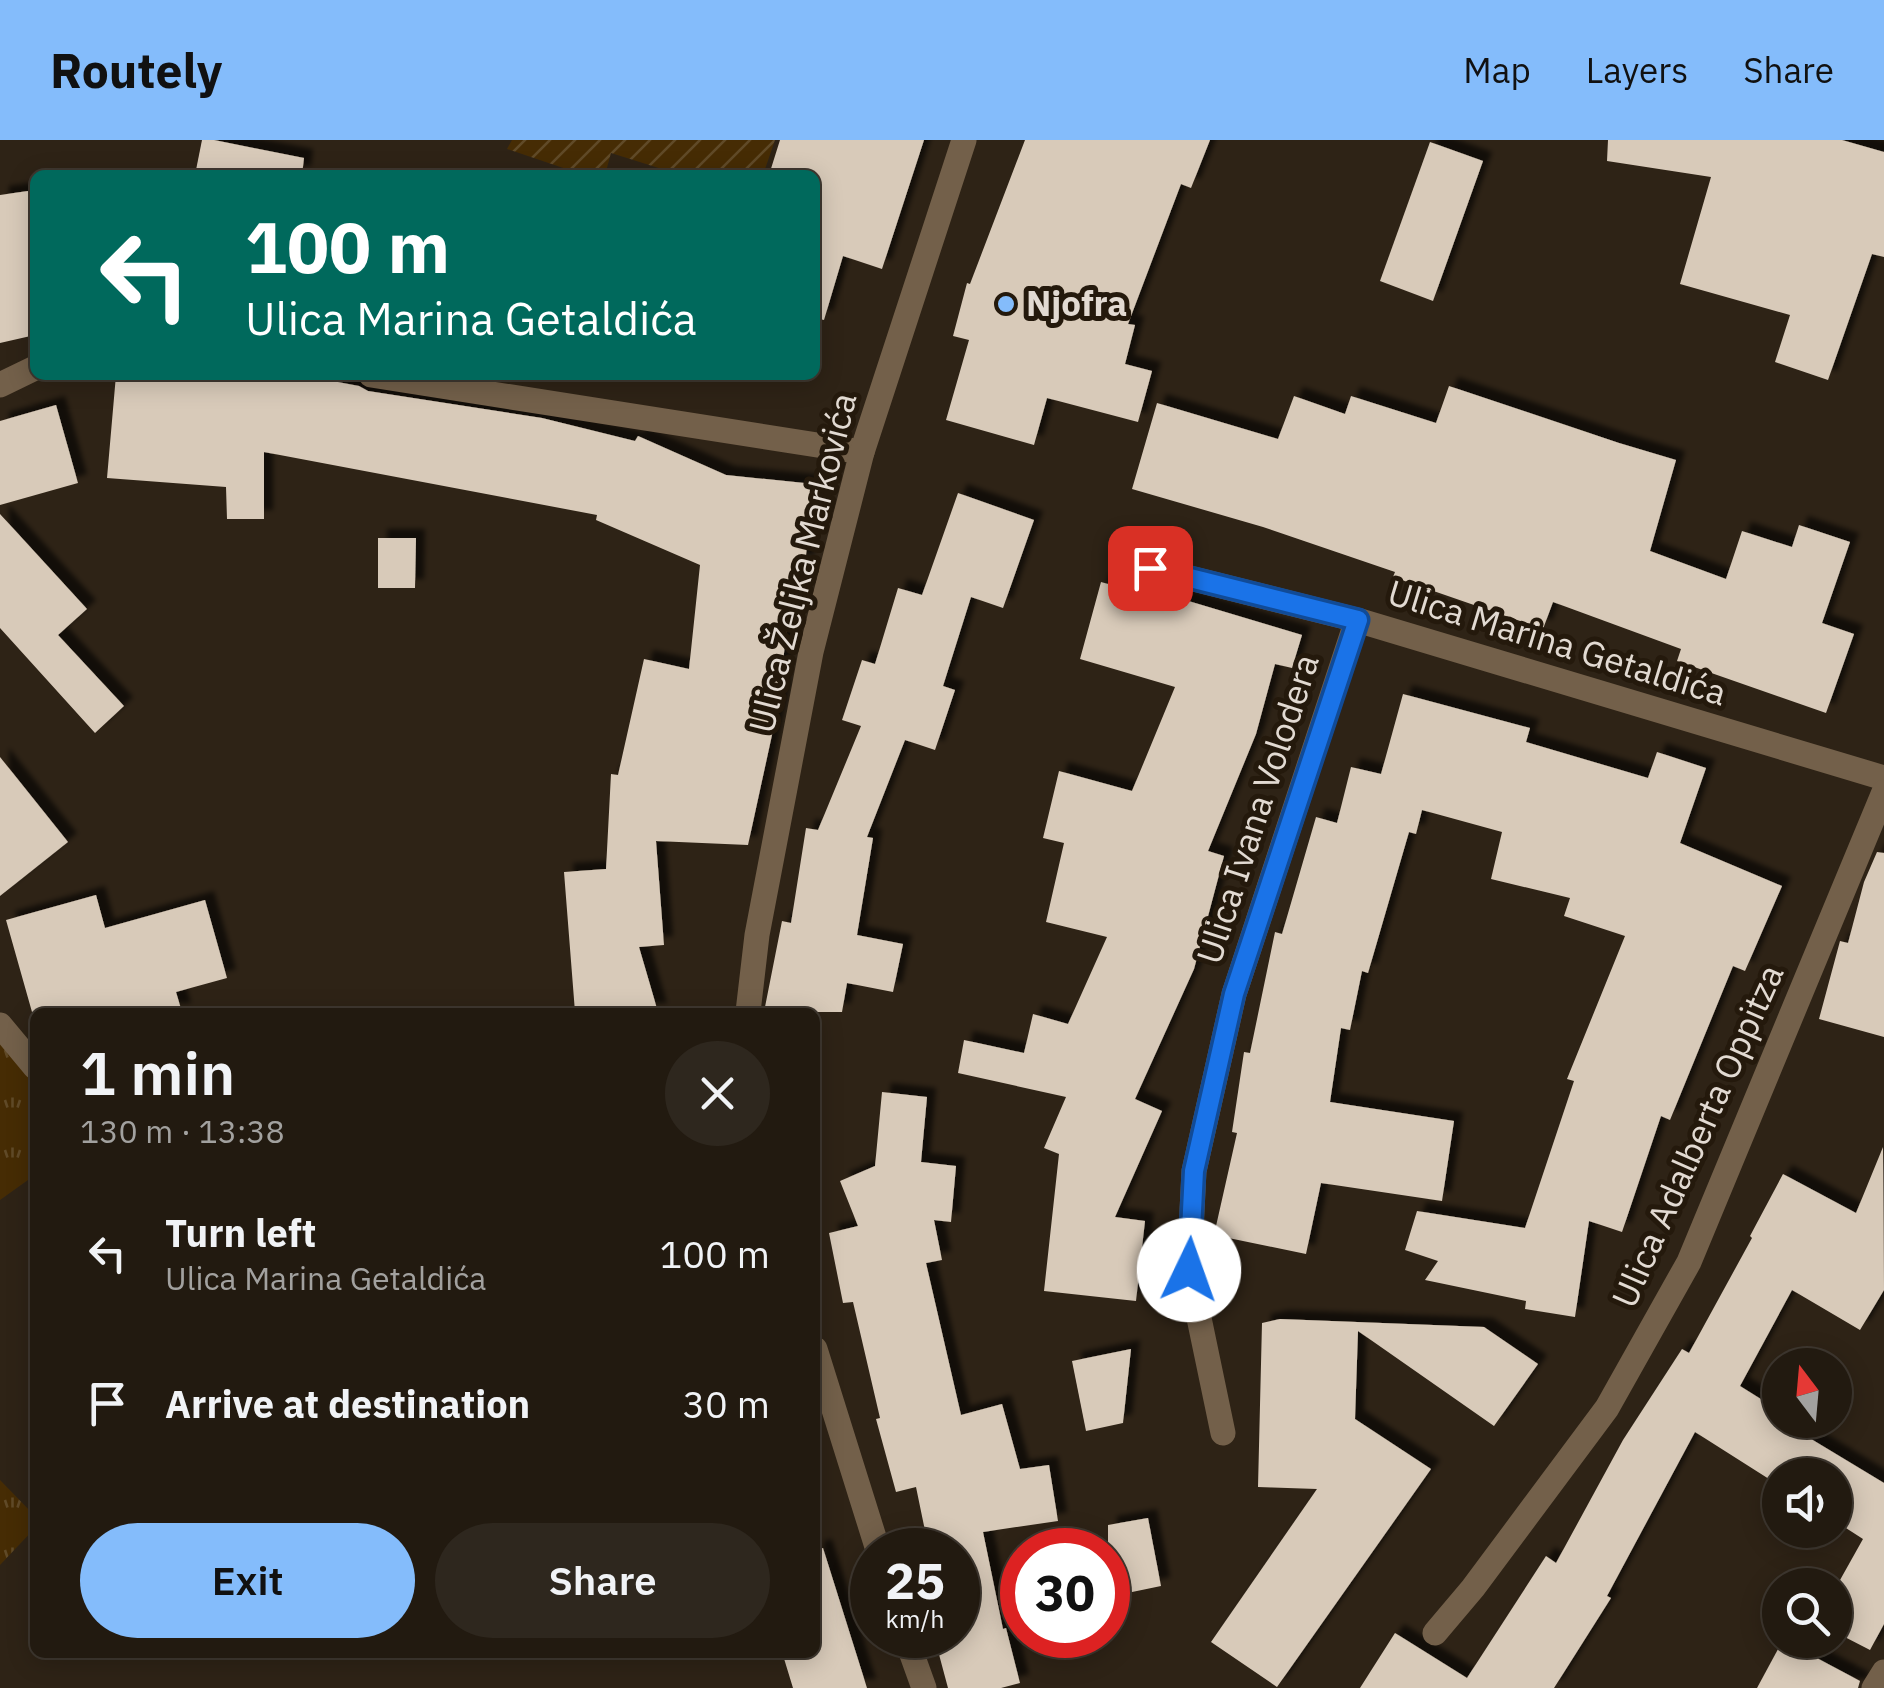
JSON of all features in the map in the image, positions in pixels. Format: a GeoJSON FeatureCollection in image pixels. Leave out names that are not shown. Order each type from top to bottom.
{"type":"FeatureCollection","features":[{"type":"Feature","properties":{"kind":"street","name":"Ulica Željka Markovića"},"geometry":{"type":"LineString","coordinates":[[749,1008],[758,936],[811,652],[862,452],[964,140]]}},
{"type":"Feature","properties":{"kind":"street"},"geometry":{"type":"LineString","coordinates":[[0,385],[30,370]]}},
{"type":"Feature","properties":{"kind":"street"},"geometry":{"type":"LineString","coordinates":[[403,380],[862,452]]}},
{"type":"Feature","properties":{"kind":"street","name":"Ulica Marina Getaldića"},"geometry":{"type":"LineString","coordinates":[[1150,568],[1358,620],[1884,778]]}},
{"type":"Feature","properties":{"kind":"street","name":"Ulica Ivana Volodera"},"geometry":{"type":"LineString","coordinates":[[1223,1433],[1189,1270],[1194,1171],[1234,994],[1358,620]]}},
{"type":"Feature","properties":{"kind":"street","name":"Ulica Adalberta Oppitza"},"geometry":{"type":"LineString","coordinates":[[1436,1633],[1608,1408],[1689,1262],[1884,792]]}},
{"type":"Feature","properties":{"kind":"street"},"geometry":{"type":"LineString","coordinates":[[0,1025],[30,1061]]}},
{"type":"Feature","properties":{"kind":"street"},"geometry":{"type":"LineString","coordinates":[[820,1366],[871,1528]]}},
{"type":"Feature","properties":{"kind":"street"},"geometry":{"type":"LineString","coordinates":[[913,1658],[924,1688]]}},
{"type":"Feature","properties":{"kind":"street"},"geometry":{"type":"LineString","coordinates":[[1874,1688],[1884,1672]]}},
{"type":"Feature","properties":{"kind":"green space"},"geometry":{"type":"Polygon","coordinates":[[[512,140],[775,140],[765,170],[665,170],[611,153],[606,170],[569,170],[507,149],[512,140]]]}},
{"type":"Feature","properties":{"kind":"green space"},"geometry":{"type":"Polygon","coordinates":[[[0,1024],[30,1060],[30,1179],[0,1200],[0,1024]]]}},
{"type":"Feature","properties":{"kind":"green space"},"geometry":{"type":"Polygon","coordinates":[[[0,1480],[30,1511],[30,1533],[0,1565],[0,1480]]]}},
{"type":"Feature","properties":{"kind":"building"},"geometry":{"type":"Polygon","coordinates":[[[202,140],[304,158],[303,170],[196,170],[202,140]]]}},
{"type":"Feature","properties":{"kind":"building"},"geometry":{"type":"Polygon","coordinates":[[[780,140],[924,140],[882,269],[843,256],[824,320],[820,319],[820,170],[771,170],[780,140]]]}},
{"type":"Feature","properties":{"kind":"building"},"geometry":{"type":"Polygon","coordinates":[[[1025,140],[1210,140],[1191,188],[1181,184],[1128,324],[1135,325],[1125,364],[1152,371],[1138,422],[1047,398],[1034,445],[946,420],[969,340],[953,336],[967,283],[970,284],[1025,140]]]}},
{"type":"Feature","properties":{"kind":"building"},"geometry":{"type":"Polygon","coordinates":[[[1608,140],[1842,140],[1884,152],[1884,257],[1872,254],[1828,380],[1775,362],[1790,315],[1680,284],[1711,177],[1607,161],[1608,140]]]}},
{"type":"Feature","properties":{"kind":"building"},"geometry":{"type":"Polygon","coordinates":[[[1430,142],[1483,161],[1433,301],[1380,281],[1430,142]]]}},
{"type":"Feature","properties":{"kind":"building"},"geometry":{"type":"Polygon","coordinates":[[[30,191],[30,336],[0,343],[0,195],[30,191]]]}},
{"type":"Feature","properties":{"kind":"building"},"geometry":{"type":"Polygon","coordinates":[[[116,380],[327,380],[368,391],[542,418],[635,441],[638,436],[726,475],[814,484],[805,564],[794,563],[782,689],[748,845],[656,841],[664,945],[639,947],[657,1008],[575,1008],[564,872],[606,869],[611,774],[618,775],[644,659],[689,669],[700,565],[596,520],[597,515],[264,452],[264,519],[227,519],[226,487],[107,478],[116,380]]]}},
{"type":"Feature","properties":{"kind":"building"},"geometry":{"type":"Polygon","coordinates":[[[1449,386],[1676,460],[1650,551],[1726,579],[1742,531],[1792,547],[1799,525],[1850,542],[1822,623],[1854,634],[1826,713],[1677,661],[1681,649],[1553,602],[1543,629],[1263,527],[1132,489],[1157,403],[1278,439],[1294,396],[1345,414],[1351,396],[1436,423],[1449,386]]]}},
{"type":"Feature","properties":{"kind":"building"},"geometry":{"type":"Polygon","coordinates":[[[56,405],[78,483],[0,505],[0,421],[56,405]]]}},
{"type":"Feature","properties":{"kind":"building"},"geometry":{"type":"Polygon","coordinates":[[[958,493],[1034,520],[1003,608],[971,597],[943,686],[955,690],[935,750],[905,740],[867,837],[873,838],[857,935],[903,944],[893,992],[847,983],[842,1012],[765,1008],[782,921],[791,923],[806,828],[818,830],[861,726],[842,720],[862,660],[875,664],[898,588],[922,595],[958,493]]]}},
{"type":"Feature","properties":{"kind":"building"},"geometry":{"type":"Polygon","coordinates":[[[0,514],[87,609],[58,635],[124,706],[95,733],[0,628],[0,514]]]}},
{"type":"Feature","properties":{"kind":"building"},"geometry":{"type":"Polygon","coordinates":[[[378,538],[416,538],[415,588],[378,588],[378,538]]]}},
{"type":"Feature","properties":{"kind":"building"},"geometry":{"type":"Polygon","coordinates":[[[1101,582],[1154,597],[1155,591],[1302,635],[1292,668],[1275,664],[1256,734],[1208,851],[1224,856],[1194,969],[1135,1099],[1162,1111],[1115,1217],[1145,1221],[1136,1301],[1044,1291],[1059,1154],[1044,1148],[1066,1097],[958,1073],[964,1040],[1024,1053],[1033,1014],[1068,1024],[1107,937],[1046,922],[1064,843],[1043,838],[1059,771],[1132,791],[1175,687],[1080,659],[1101,582]]]}},
{"type":"Feature","properties":{"kind":"building"},"geometry":{"type":"Polygon","coordinates":[[[1403,694],[1530,728],[1526,742],[1648,778],[1657,752],[1706,768],[1680,843],[1782,886],[1745,971],[1733,966],[1670,1120],[1661,1116],[1622,1232],[1589,1221],[1575,1317],[1525,1309],[1526,1301],[1425,1280],[1438,1261],[1405,1250],[1417,1211],[1525,1228],[1574,1081],[1567,1079],[1625,936],[1564,916],[1570,898],[1491,879],[1502,832],[1422,810],[1416,834],[1409,832],[1368,973],[1362,971],[1350,1030],[1341,1028],[1330,1102],[1454,1121],[1442,1201],[1321,1183],[1306,1254],[1214,1235],[1237,1133],[1232,1132],[1244,1052],[1250,1053],[1275,932],[1282,934],[1316,817],[1337,823],[1351,767],[1381,774],[1403,694]]]}},
{"type":"Feature","properties":{"kind":"building"},"geometry":{"type":"Polygon","coordinates":[[[0,757],[68,842],[0,896],[0,757]]]}},
{"type":"Feature","properties":{"kind":"building"},"geometry":{"type":"Polygon","coordinates":[[[1877,852],[1884,853],[1884,1037],[1819,1019],[1840,941],[1848,943],[1864,882],[1877,852]]]}},
{"type":"Feature","properties":{"kind":"building"},"geometry":{"type":"Polygon","coordinates":[[[96,895],[105,928],[205,900],[227,978],[176,992],[181,1008],[31,1008],[6,920],[96,895]]]}},
{"type":"Feature","properties":{"kind":"building"},"geometry":{"type":"Polygon","coordinates":[[[882,1092],[927,1097],[921,1162],[956,1166],[951,1222],[934,1220],[942,1260],[926,1263],[961,1415],[1002,1404],[1020,1469],[1049,1465],[1058,1521],[983,1532],[1000,1614],[1000,1658],[1014,1658],[1020,1683],[1001,1688],[948,1688],[940,1658],[980,1658],[980,1528],[924,1528],[916,1487],[896,1492],[876,1419],[880,1418],[853,1302],[843,1303],[829,1233],[858,1226],[840,1181],[875,1166],[882,1092]]]}},
{"type":"Feature","properties":{"kind":"building"},"geometry":{"type":"Polygon","coordinates":[[[1883,1147],[1884,1290],[1860,1330],[1792,1290],[1740,1386],[1762,1400],[1762,1438],[1809,1438],[1843,1458],[1762,1458],[1762,1475],[1695,1432],[1607,1596],[1611,1598],[1554,1688],[1360,1688],[1395,1633],[1467,1678],[1546,1556],[1556,1563],[1623,1440],[1682,1349],[1689,1353],[1783,1174],[1856,1213],[1883,1147]]]}},
{"type":"Feature","properties":{"kind":"building"},"geometry":{"type":"Polygon","coordinates":[[[1280,1319],[1484,1327],[1538,1364],[1494,1426],[1358,1331],[1355,1419],[1431,1469],[1277,1687],[1211,1642],[1317,1489],[1258,1487],[1262,1323],[1280,1319]]]}},
{"type":"Feature","properties":{"kind":"building"},"geometry":{"type":"Polygon","coordinates":[[[1131,1349],[1123,1423],[1086,1431],[1072,1361],[1131,1349]]]}},
{"type":"Feature","properties":{"kind":"building"},"geometry":{"type":"Polygon","coordinates":[[[1852,1464],[1884,1483],[1884,1624],[1870,1650],[1852,1641],[1852,1568],[1847,1568],[1863,1539],[1852,1532],[1852,1464]]]}},
{"type":"Feature","properties":{"kind":"building"},"geometry":{"type":"Polygon","coordinates":[[[1148,1518],[1161,1586],[1130,1592],[1130,1528],[1108,1525],[1148,1518]]]}},
{"type":"Feature","properties":{"kind":"building"},"geometry":{"type":"Polygon","coordinates":[[[823,1548],[850,1634],[850,1658],[858,1658],[867,1688],[793,1688],[784,1658],[820,1658],[823,1548]]]}},
{"type":"Feature","properties":{"kind":"building"},"geometry":{"type":"Polygon","coordinates":[[[1773,1658],[1817,1658],[1860,1681],[1858,1688],[1757,1688],[1773,1658]]]}},
{"type":"Feature","properties":{"kind":"place","name":"Njofra"},"geometry":{"type":"Point","coordinates":[1006,304]}},
{"type":"Feature","properties":{"kind":"route"},"geometry":{"type":"LineString","coordinates":[[1150,568],[1358,620],[1234,994],[1194,1171],[1189,1270]]}}]}
